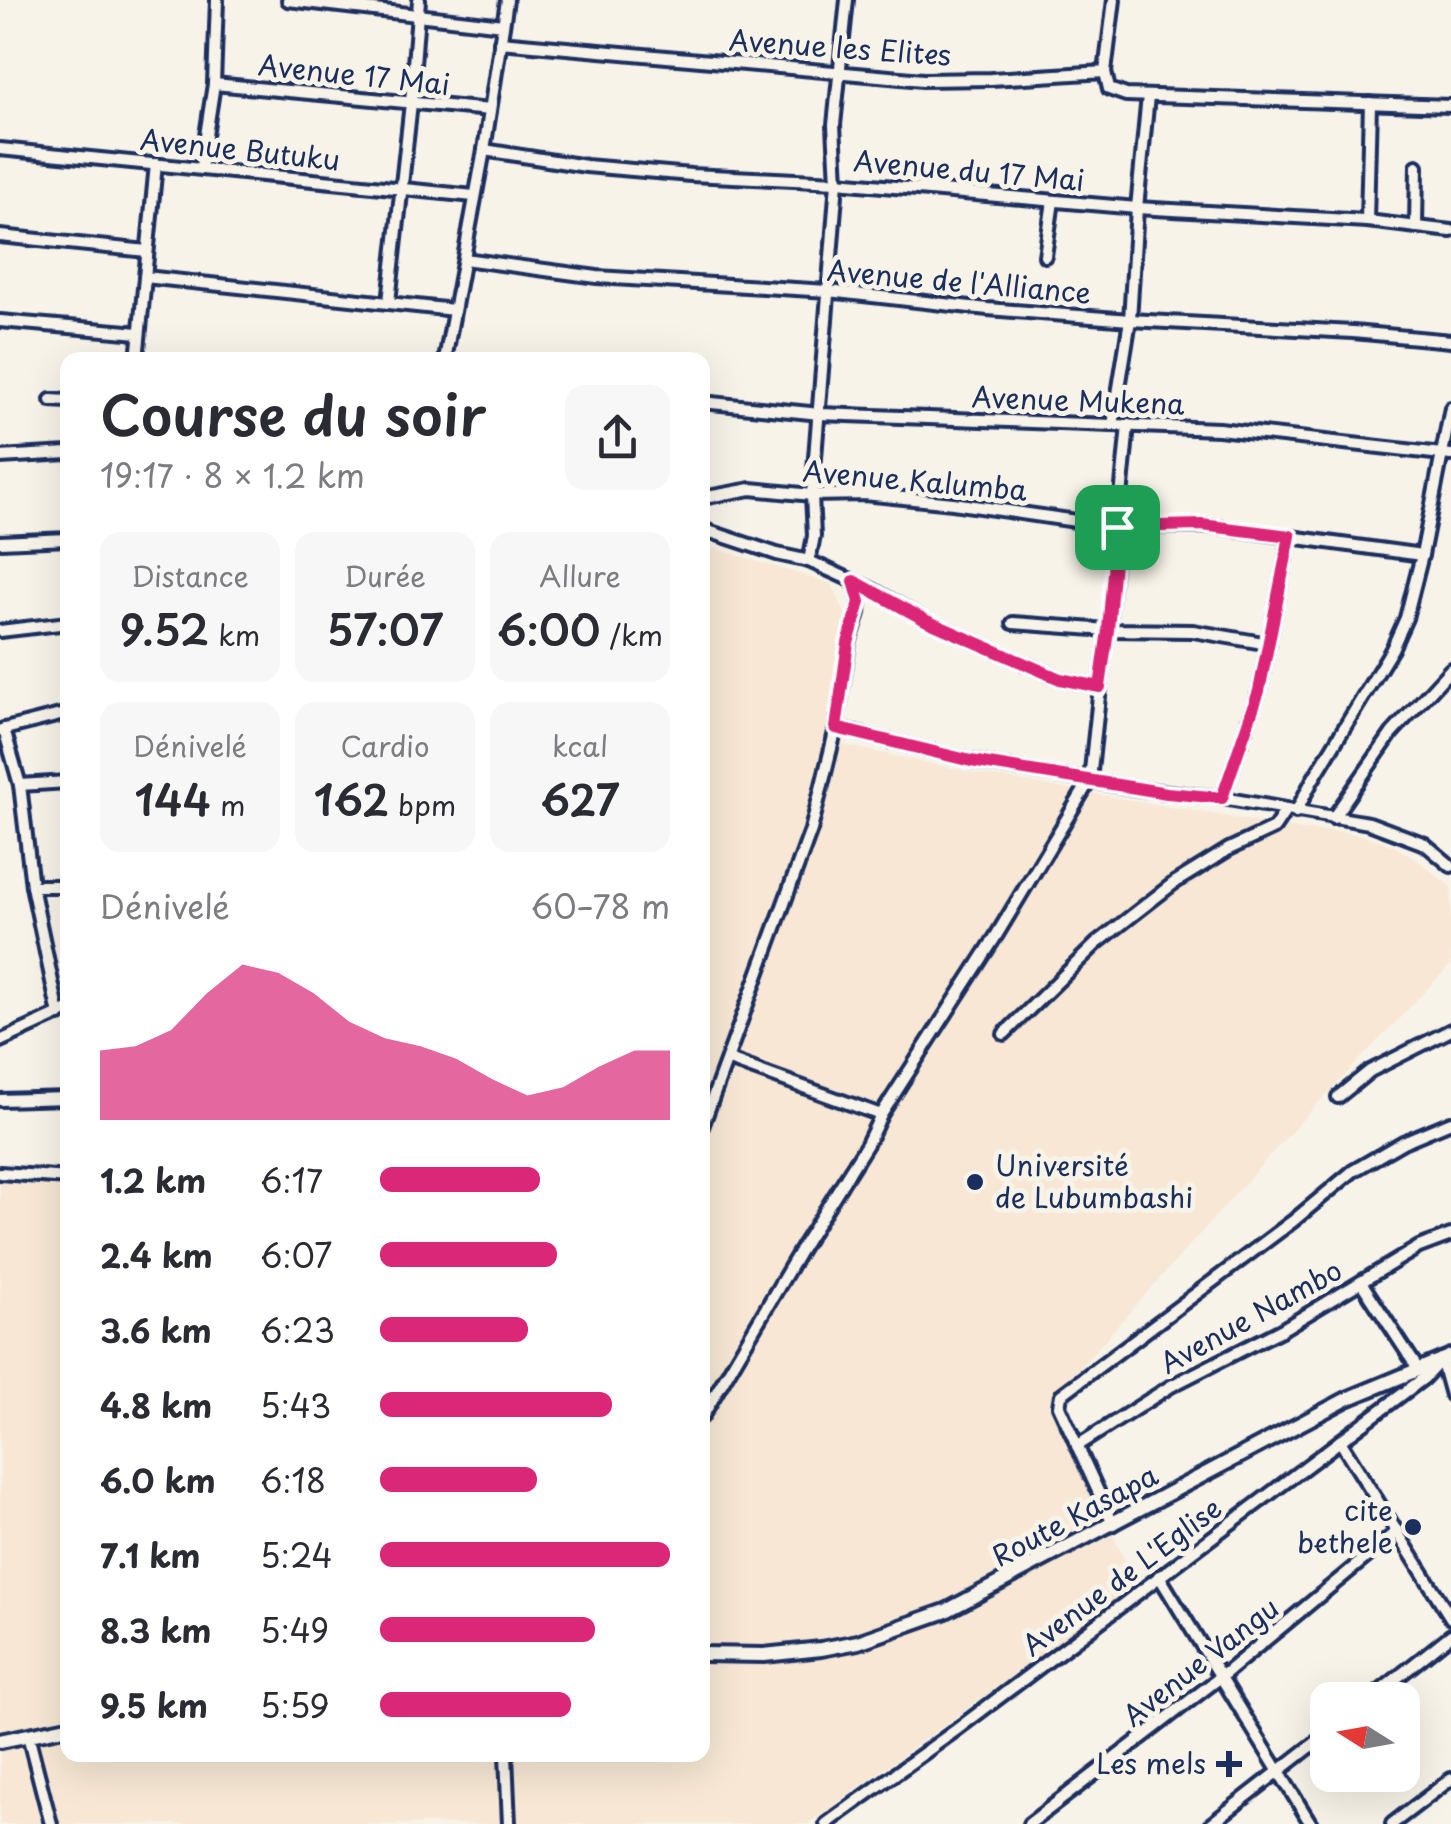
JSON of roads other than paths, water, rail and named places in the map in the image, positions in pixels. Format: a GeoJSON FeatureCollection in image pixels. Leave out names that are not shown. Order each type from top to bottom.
{"type":"FeatureCollection","features":[{"type":"Feature","properties":{"kind":"main road","name":"Route Kasapa"},"geometry":{"type":"LineString","coordinates":[[710,1654],[779,1654],[858,1642],[946,1611],[1347,1399],[1446,1357]]}},
{"type":"Feature","properties":{"kind":"main road"},"geometry":{"type":"LineString","coordinates":[[0,1740],[60,1729]]}},
{"type":"Feature","properties":{"kind":"street"},"geometry":{"type":"LineString","coordinates":[[202,168],[214,84],[217,0]]}},
{"type":"Feature","properties":{"kind":"street"},"geometry":{"type":"LineString","coordinates":[[288,0],[503,25]]}},
{"type":"Feature","properties":{"kind":"street"},"geometry":{"type":"LineString","coordinates":[[389,302],[419,0]]}},
{"type":"Feature","properties":{"kind":"street"},"geometry":{"type":"LineString","coordinates":[[447,352],[507,0]]}},
{"type":"Feature","properties":{"kind":"street"},"geometry":{"type":"LineString","coordinates":[[809,562],[814,536],[812,495],[837,182],[834,126],[847,0]]}},
{"type":"Feature","properties":{"kind":"street"},"geometry":{"type":"LineString","coordinates":[[1114,0],[1104,72],[1114,92],[1451,106]]}},
{"type":"Feature","properties":{"kind":"street","name":"Avenue les Elites"},"geometry":{"type":"LineString","coordinates":[[500,42],[924,80],[1104,72]]}},
{"type":"Feature","properties":{"kind":"street","name":"Avenue 17 Mai"},"geometry":{"type":"LineString","coordinates":[[214,84],[490,110]]}},
{"type":"Feature","properties":{"kind":"street"},"geometry":{"type":"LineString","coordinates":[[1113,425],[1130,320],[1148,96]]}},
{"type":"Feature","properties":{"kind":"street"},"geometry":{"type":"LineString","coordinates":[[1367,221],[1370,102]]}},
{"type":"Feature","properties":{"kind":"street","name":"Avenue Butuku"},"geometry":{"type":"LineString","coordinates":[[0,149],[474,196]]}},
{"type":"Feature","properties":{"kind":"street","name":"Avenue du 17 Mai"},"geometry":{"type":"LineString","coordinates":[[484,150],[586,166],[691,175],[1367,221],[1451,231]]}},
{"type":"Feature","properties":{"kind":"street"},"geometry":{"type":"LineString","coordinates":[[138,352],[156,164]]}},
{"type":"Feature","properties":{"kind":"street"},"geometry":{"type":"LineString","coordinates":[[1416,166],[1416,226]]}},
{"type":"Feature","properties":{"kind":"street"},"geometry":{"type":"LineString","coordinates":[[1044,256],[1053,201]]}},
{"type":"Feature","properties":{"kind":"street"},"geometry":{"type":"LineString","coordinates":[[0,236],[147,251]]}},
{"type":"Feature","properties":{"kind":"street","name":"Avenue de l'Alliance"},"geometry":{"type":"LineString","coordinates":[[464,259],[597,276],[828,292],[988,309],[1451,341]]}},
{"type":"Feature","properties":{"kind":"street"},"geometry":{"type":"LineString","coordinates":[[145,277],[454,310]]}},
{"type":"Feature","properties":{"kind":"street"},"geometry":{"type":"LineString","coordinates":[[0,320],[140,332]]}},
{"type":"Feature","properties":{"kind":"street"},"geometry":{"type":"LineString","coordinates":[[51,400],[60,401]]}},
{"type":"Feature","properties":{"kind":"street","name":"Avenue Mukena"},"geometry":{"type":"LineString","coordinates":[[710,403],[820,414],[1219,429],[1446,454]]}},
{"type":"Feature","properties":{"kind":"street"},"geometry":{"type":"LineString","coordinates":[[1004,1034],[1097,942],[1174,883],[1229,849],[1274,828],[1291,811],[1400,634],[1412,600],[1446,454],[1451,408]]}},
{"type":"Feature","properties":{"kind":"street"},"geometry":{"type":"LineString","coordinates":[[710,1403],[881,1114],[996,936],[1090,780],[1128,425]]}},
{"type":"Feature","properties":{"kind":"street"},"geometry":{"type":"LineString","coordinates":[[0,457],[60,453]]}},
{"type":"Feature","properties":{"kind":"street","name":"Avenue Kalumba"},"geometry":{"type":"LineString","coordinates":[[710,497],[751,489],[812,495],[864,494],[1117,527],[1202,525],[1422,555]]}},
{"type":"Feature","properties":{"kind":"street"},"geometry":{"type":"LineString","coordinates":[[710,531],[809,562],[854,581],[927,621],[1060,679],[1100,687]]}},
{"type":"Feature","properties":{"kind":"street"},"geometry":{"type":"LineString","coordinates":[[1222,798],[1254,709],[1290,536]]}},
{"type":"Feature","properties":{"kind":"street"},"geometry":{"type":"LineString","coordinates":[[0,542],[60,539]]}},
{"type":"Feature","properties":{"kind":"street"},"geometry":{"type":"LineString","coordinates":[[710,1106],[811,830],[836,728],[848,643],[860,602],[854,581]]}},
{"type":"Feature","properties":{"kind":"street"},"geometry":{"type":"LineString","coordinates":[[1014,623],[1193,631],[1269,644]]}},
{"type":"Feature","properties":{"kind":"street"},"geometry":{"type":"LineString","coordinates":[[0,630],[60,625]]}},
{"type":"Feature","properties":{"kind":"street"},"geometry":{"type":"LineString","coordinates":[[1332,818],[1392,733],[1451,669]]}},
{"type":"Feature","properties":{"kind":"street"},"geometry":{"type":"LineString","coordinates":[[60,715],[2,730],[20,785],[32,886],[60,1000]]}},
{"type":"Feature","properties":{"kind":"street"},"geometry":{"type":"LineString","coordinates":[[836,728],[971,761],[1369,823],[1420,841],[1451,866]]}},
{"type":"Feature","properties":{"kind":"street"},"geometry":{"type":"LineString","coordinates":[[20,785],[60,782]]}},
{"type":"Feature","properties":{"kind":"street"},"geometry":{"type":"LineString","coordinates":[[32,886],[60,886]]}},
{"type":"Feature","properties":{"kind":"street"},"geometry":{"type":"LineString","coordinates":[[0,1041],[60,1013]]}},
{"type":"Feature","properties":{"kind":"street"},"geometry":{"type":"LineString","coordinates":[[1338,1096],[1370,1071],[1451,1030]]}},
{"type":"Feature","properties":{"kind":"street"},"geometry":{"type":"LineString","coordinates":[[728,1060],[881,1114]]}},
{"type":"Feature","properties":{"kind":"street"},"geometry":{"type":"LineString","coordinates":[[0,1100],[60,1098]]}},
{"type":"Feature","properties":{"kind":"street"},"geometry":{"type":"LineString","coordinates":[[1113,1524],[1059,1406],[1060,1395],[1292,1222],[1352,1171],[1403,1142],[1451,1122]]}},
{"type":"Feature","properties":{"kind":"street"},"geometry":{"type":"LineString","coordinates":[[0,1173],[60,1177]]}},
{"type":"Feature","properties":{"kind":"street","name":"Avenue Nambo"},"geometry":{"type":"LineString","coordinates":[[1077,1446],[1171,1386],[1281,1330],[1419,1247],[1451,1235]]}},
{"type":"Feature","properties":{"kind":"street"},"geometry":{"type":"LineString","coordinates":[[1362,1282],[1418,1368]]}},
{"type":"Feature","properties":{"kind":"street"},"geometry":{"type":"LineString","coordinates":[[1446,1357],[1451,1395]]}},
{"type":"Feature","properties":{"kind":"street","name":"Avenue de L'Eglise"},"geometry":{"type":"LineString","coordinates":[[826,1824],[1424,1378],[1446,1357]]}},
{"type":"Feature","properties":{"kind":"street"},"geometry":{"type":"LineString","coordinates":[[1340,1441],[1451,1618]]}},
{"type":"Feature","properties":{"kind":"street","name":"Avenue Vangu"},"geometry":{"type":"LineString","coordinates":[[1029,1824],[1222,1676],[1398,1532]]}},
{"type":"Feature","properties":{"kind":"street"},"geometry":{"type":"LineString","coordinates":[[1160,1576],[1312,1824]]}},
{"type":"Feature","properties":{"kind":"street"},"geometry":{"type":"LineString","coordinates":[[1391,1682],[1451,1634]]}},
{"type":"Feature","properties":{"kind":"street"},"geometry":{"type":"LineString","coordinates":[[28,1735],[51,1824]]}},
{"type":"Feature","properties":{"kind":"street"},"geometry":{"type":"LineString","coordinates":[[1212,1824],[1310,1747]]}},
{"type":"Feature","properties":{"kind":"street"},"geometry":{"type":"LineString","coordinates":[[508,1762],[509,1824]]}},
{"type":"Feature","properties":{"kind":"street"},"geometry":{"type":"LineString","coordinates":[[1392,1824],[1451,1779]]}},
{"type":"Feature","properties":{"kind":"place","name":"Université de Lubumbashi"},"geometry":{"type":"Point","coordinates":[975,1182]}},
{"type":"Feature","properties":{"kind":"place","name":"cite bethele"},"geometry":{"type":"Point","coordinates":[1413,1527]}},
{"type":"Feature","properties":{"kind":"place","name":"Les mels"},"geometry":{"type":"Point","coordinates":[1229,1764]}}]}
